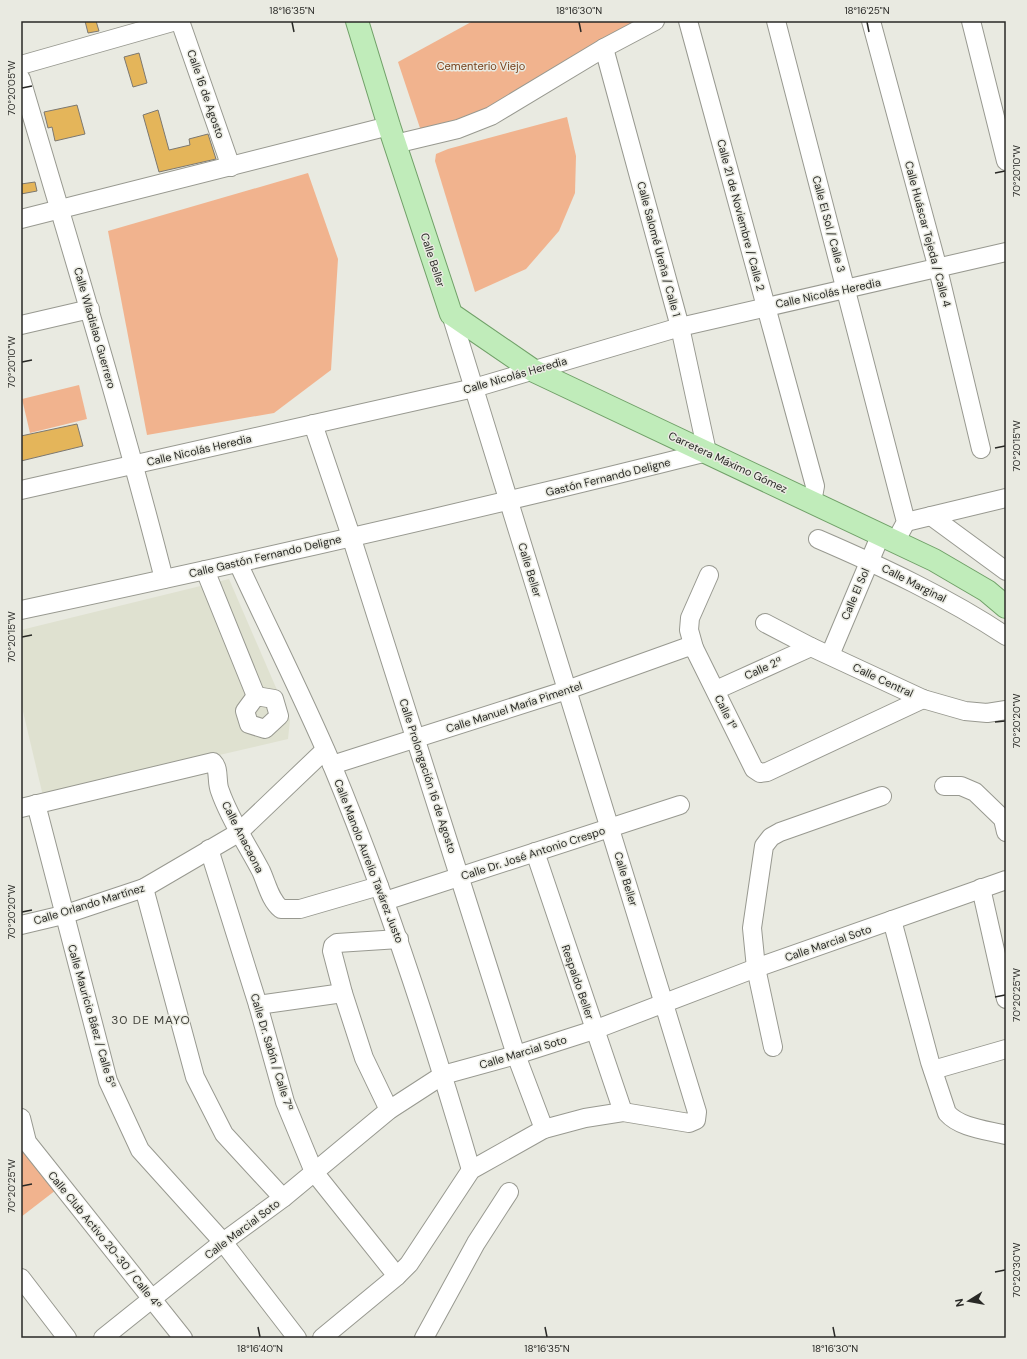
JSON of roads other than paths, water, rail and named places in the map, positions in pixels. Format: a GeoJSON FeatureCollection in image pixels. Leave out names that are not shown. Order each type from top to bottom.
{"type":"FeatureCollection","features":[{"type":"Feature","properties":{"kind":"main road","name":"Calle Beller"},"geometry":{"type":"LineString","coordinates":[[357,21],[392,135],[451,314]]}},
{"type":"Feature","properties":{"kind":"main road","name":"Carretera Máximo Gómez"},"geometry":{"type":"LineString","coordinates":[[451,314],[534,371],[934,560],[987,591],[1006,607]]}},
{"type":"Feature","properties":{"kind":"street"},"geometry":{"type":"LineString","coordinates":[[21,65],[176,21]]}},
{"type":"Feature","properties":{"kind":"street","name":"Calle 16 de Agosto"},"geometry":{"type":"LineString","coordinates":[[180,21],[231,167]]}},
{"type":"Feature","properties":{"kind":"street"},"geometry":{"type":"LineString","coordinates":[[21,219],[231,167],[392,135],[458,130],[491,116],[604,48],[655,21]]}},
{"type":"Feature","properties":{"kind":"street","name":"Calle 21 de Noviembre / Calle 2"},"geometry":{"type":"LineString","coordinates":[[688,21],[815,486],[812,502]]}},
{"type":"Feature","properties":{"kind":"street","name":"Calle El Sol / Calle 3"},"geometry":{"type":"LineString","coordinates":[[776,21],[906,522]]}},
{"type":"Feature","properties":{"kind":"street","name":"Calle Huáscar Tejeda / Calle 4"},"geometry":{"type":"LineString","coordinates":[[871,21],[938,269],[982,448]]}},
{"type":"Feature","properties":{"kind":"street"},"geometry":{"type":"LineString","coordinates":[[971,21],[1006,162]]}},
{"type":"Feature","properties":{"kind":"street","name":"Calle Salomé Ureña / Calle 1"},"geometry":{"type":"LineString","coordinates":[[604,48],[680,327],[708,452]]}},
{"type":"Feature","properties":{"kind":"street","name":"Calle Wladislao Guerrero"},"geometry":{"type":"LineString","coordinates":[[21,79],[59,210],[90,308],[135,465],[164,580]]}},
{"type":"Feature","properties":{"kind":"street","name":"Calle Nicolás Heredia"},"geometry":{"type":"LineString","coordinates":[[21,490],[474,388],[680,327],[845,288],[938,269],[1006,252]]}},
{"type":"Feature","properties":{"kind":"street"},"geometry":{"type":"LineString","coordinates":[[21,326],[90,308]]}},
{"type":"Feature","properties":{"kind":"street","name":"Calle Beller"},"geometry":{"type":"LineString","coordinates":[[451,314],[664,1004],[696,1112],[696,1120],[689,1123],[624,1112]]}},
{"type":"Feature","properties":{"kind":"street","name":"Calle Prolongación 16 de Agosto"},"geometry":{"type":"LineString","coordinates":[[313,424],[416,738],[516,1055],[544,1129]]}},
{"type":"Feature","properties":{"kind":"street","name":"Gastón Fernando Deligne"},"geometry":{"type":"LineString","coordinates":[[509,502],[708,452]]}},
{"type":"Feature","properties":{"kind":"street"},"geometry":{"type":"LineString","coordinates":[[888,538],[906,522],[1006,498]]}},
{"type":"Feature","properties":{"kind":"street","name":"Calle Gastón Fernando Deligne"},"geometry":{"type":"LineString","coordinates":[[21,610],[238,564],[351,536],[509,502]]}},
{"type":"Feature","properties":{"kind":"street"},"geometry":{"type":"LineString","coordinates":[[932,516],[1006,571]]}},
{"type":"Feature","properties":{"kind":"street","name":"Calle El Sol"},"geometry":{"type":"LineString","coordinates":[[830,655],[870,561],[888,538]]}},
{"type":"Feature","properties":{"kind":"street","name":"Calle Marginal"},"geometry":{"type":"LineString","coordinates":[[818,539],[870,561],[947,600],[1006,636]]}},
{"type":"Feature","properties":{"kind":"street","name":"Calle Manolo Aurelio Tavárez Justo"},"geometry":{"type":"LineString","coordinates":[[238,564],[329,758],[382,893],[443,1075],[471,1170]]}},
{"type":"Feature","properties":{"kind":"street"},"geometry":{"type":"LineString","coordinates":[[205,570],[256,696]]}},
{"type":"Feature","properties":{"kind":"street","name":"Calle 1ª"},"geometry":{"type":"LineString","coordinates":[[709,575],[690,618],[689,630],[694,648],[754,769],[760,773],[768,772],[923,699]]}},
{"type":"Feature","properties":{"kind":"street","name":"Calle Central"},"geometry":{"type":"LineString","coordinates":[[765,623],[811,647],[923,699],[965,711],[987,714],[1006,710]]}},
{"type":"Feature","properties":{"kind":"street","name":"Calle Manuel María Pimentel"},"geometry":{"type":"LineString","coordinates":[[329,758],[416,738],[567,690],[687,647],[694,648]]}},
{"type":"Feature","properties":{"kind":"street","name":"Calle 2ª"},"geometry":{"type":"LineString","coordinates":[[716,690],[811,647]]}},
{"type":"Feature","properties":{"kind":"street","name":"Calle Orlando Martínez"},"geometry":{"type":"LineString","coordinates":[[21,925],[63,914],[144,888],[238,832],[329,758]]}},
{"type":"Feature","properties":{"kind":"street","name":"Calle Anacaona"},"geometry":{"type":"LineString","coordinates":[[28,806],[213,762],[216,765],[219,789],[238,832],[261,872],[276,905],[281,909],[300,909],[382,893]]}},
{"type":"Feature","properties":{"kind":"street"},"geometry":{"type":"LineString","coordinates":[[944,786],[961,786],[975,792],[1003,819],[1006,832]]}},
{"type":"Feature","properties":{"kind":"street"},"geometry":{"type":"LineString","coordinates":[[773,1047],[756,968],[752,928],[764,846],[772,837],[780,832],[882,796]]}},
{"type":"Feature","properties":{"kind":"street","name":"Calle Dr. José Antonio Crespo"},"geometry":{"type":"LineString","coordinates":[[382,893],[460,876],[680,805]]}},
{"type":"Feature","properties":{"kind":"street","name":"Calle Mauricio Báez / Calle 5ª"},"geometry":{"type":"LineString","coordinates":[[28,806],[63,914],[108,1081],[140,1150],[223,1242],[297,1338]]}},
{"type":"Feature","properties":{"kind":"street","name":"Calle Dr. Sabín / Calle 7ª"},"geometry":{"type":"LineString","coordinates":[[210,849],[258,1005],[285,1102],[314,1172],[398,1276]]}},
{"type":"Feature","properties":{"kind":"street","name":"Respaldo Beller"},"geometry":{"type":"LineString","coordinates":[[535,852],[594,1030],[624,1112]]}},
{"type":"Feature","properties":{"kind":"street","name":"Calle Marcial Soto"},"geometry":{"type":"LineString","coordinates":[[103,1338],[223,1242],[283,1198],[390,1110],[443,1075],[516,1055],[594,1030],[756,968],[1006,880]]}},
{"type":"Feature","properties":{"kind":"street"},"geometry":{"type":"LineString","coordinates":[[144,888],[195,1077],[224,1134],[283,1198]]}},
{"type":"Feature","properties":{"kind":"street"},"geometry":{"type":"LineString","coordinates":[[981,888],[1006,999]]}},
{"type":"Feature","properties":{"kind":"street"},"geometry":{"type":"LineString","coordinates":[[892,920],[933,1070],[947,1113],[952,1119],[959,1123],[1006,1134]]}},
{"type":"Feature","properties":{"kind":"street"},"geometry":{"type":"LineString","coordinates":[[390,1110],[364,1058],[343,993],[332,946],[337,943],[399,940]]}},
{"type":"Feature","properties":{"kind":"street"},"geometry":{"type":"LineString","coordinates":[[258,1005],[343,993]]}},
{"type":"Feature","properties":{"kind":"street"},"geometry":{"type":"LineString","coordinates":[[933,1070],[1006,1049]]}},
{"type":"Feature","properties":{"kind":"street"},"geometry":{"type":"LineString","coordinates":[[322,1338],[398,1276],[418,1252],[471,1170],[544,1129],[585,1118],[624,1112]]}},
{"type":"Feature","properties":{"kind":"street"},"geometry":{"type":"LineString","coordinates":[[21,1118],[24,1143]]}},
{"type":"Feature","properties":{"kind":"street","name":"Calle Club Activo 20-30 / Calle 4ª"},"geometry":{"type":"LineString","coordinates":[[24,1143],[184,1338]]}},
{"type":"Feature","properties":{"kind":"street"},"geometry":{"type":"LineString","coordinates":[[424,1338],[476,1243],[509,1192]]}},
{"type":"Feature","properties":{"kind":"street"},"geometry":{"type":"LineString","coordinates":[[22,1280],[68,1338]]}},
{"type":"Feature","properties":{"kind":"district","name":"30 DE MAYO"},"geometry":{"type":"Point","coordinates":[151,1020]}},
{"type":"Feature","properties":{"kind":"park label","name":"Cementerio Viejo"},"geometry":{"type":"Point","coordinates":[481,66]}}]}
